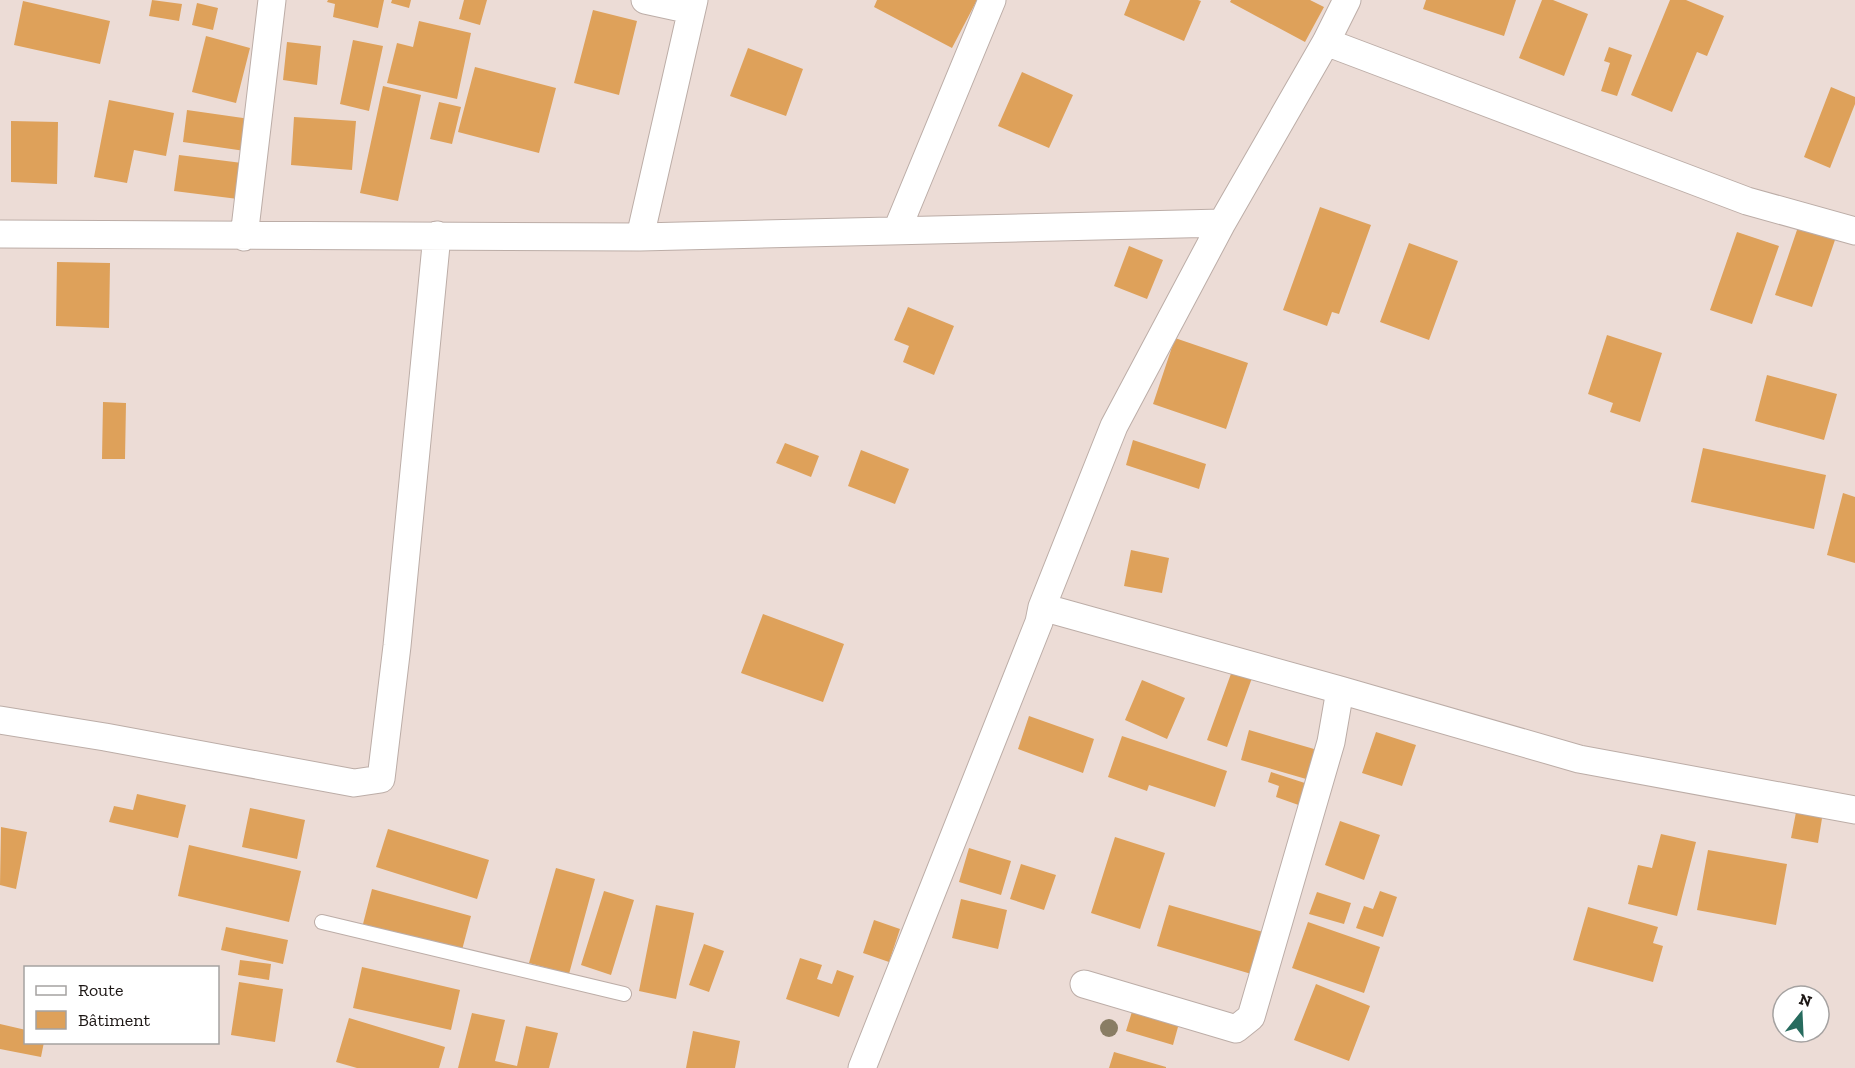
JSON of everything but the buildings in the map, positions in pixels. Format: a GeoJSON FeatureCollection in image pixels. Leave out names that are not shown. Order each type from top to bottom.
{"type":"FeatureCollection","features":[{"type":"Feature","properties":{"kind":"street"},"geometry":{"type":"LineString","coordinates":[[244,237],[272,0]]}},
{"type":"Feature","properties":{"kind":"street"},"geometry":{"type":"LineString","coordinates":[[640,237],[693,5],[645,0]]}},
{"type":"Feature","properties":{"kind":"street"},"geometry":{"type":"LineString","coordinates":[[897,230],[992,0]]}},
{"type":"Feature","properties":{"kind":"street"},"geometry":{"type":"LineString","coordinates":[[862,1068],[1039,622],[1042,608],[1114,426],[1222,223],[1326,42],[1347,0]]}},
{"type":"Feature","properties":{"kind":"street"},"geometry":{"type":"LineString","coordinates":[[1326,42],[1747,201],[1855,231]]}},
{"type":"Feature","properties":{"kind":"street"},"geometry":{"type":"LineString","coordinates":[[0,234],[244,237],[438,235],[640,237],[1222,223]]}},
{"type":"Feature","properties":{"kind":"street"},"geometry":{"type":"LineString","coordinates":[[0,720],[354,783],[381,779],[397,646],[438,235]]}},
{"type":"Feature","properties":{"kind":"street"},"geometry":{"type":"LineString","coordinates":[[1042,608],[1579,759],[1855,810]]}},
{"type":"Feature","properties":{"kind":"street"},"geometry":{"type":"LineString","coordinates":[[1084,984],[1236,1029],[1251,1017],[1331,742],[1340,690]]}},
{"type":"Feature","properties":{"kind":"lane"},"geometry":{"type":"LineString","coordinates":[[321,922],[624,994]]}}]}
